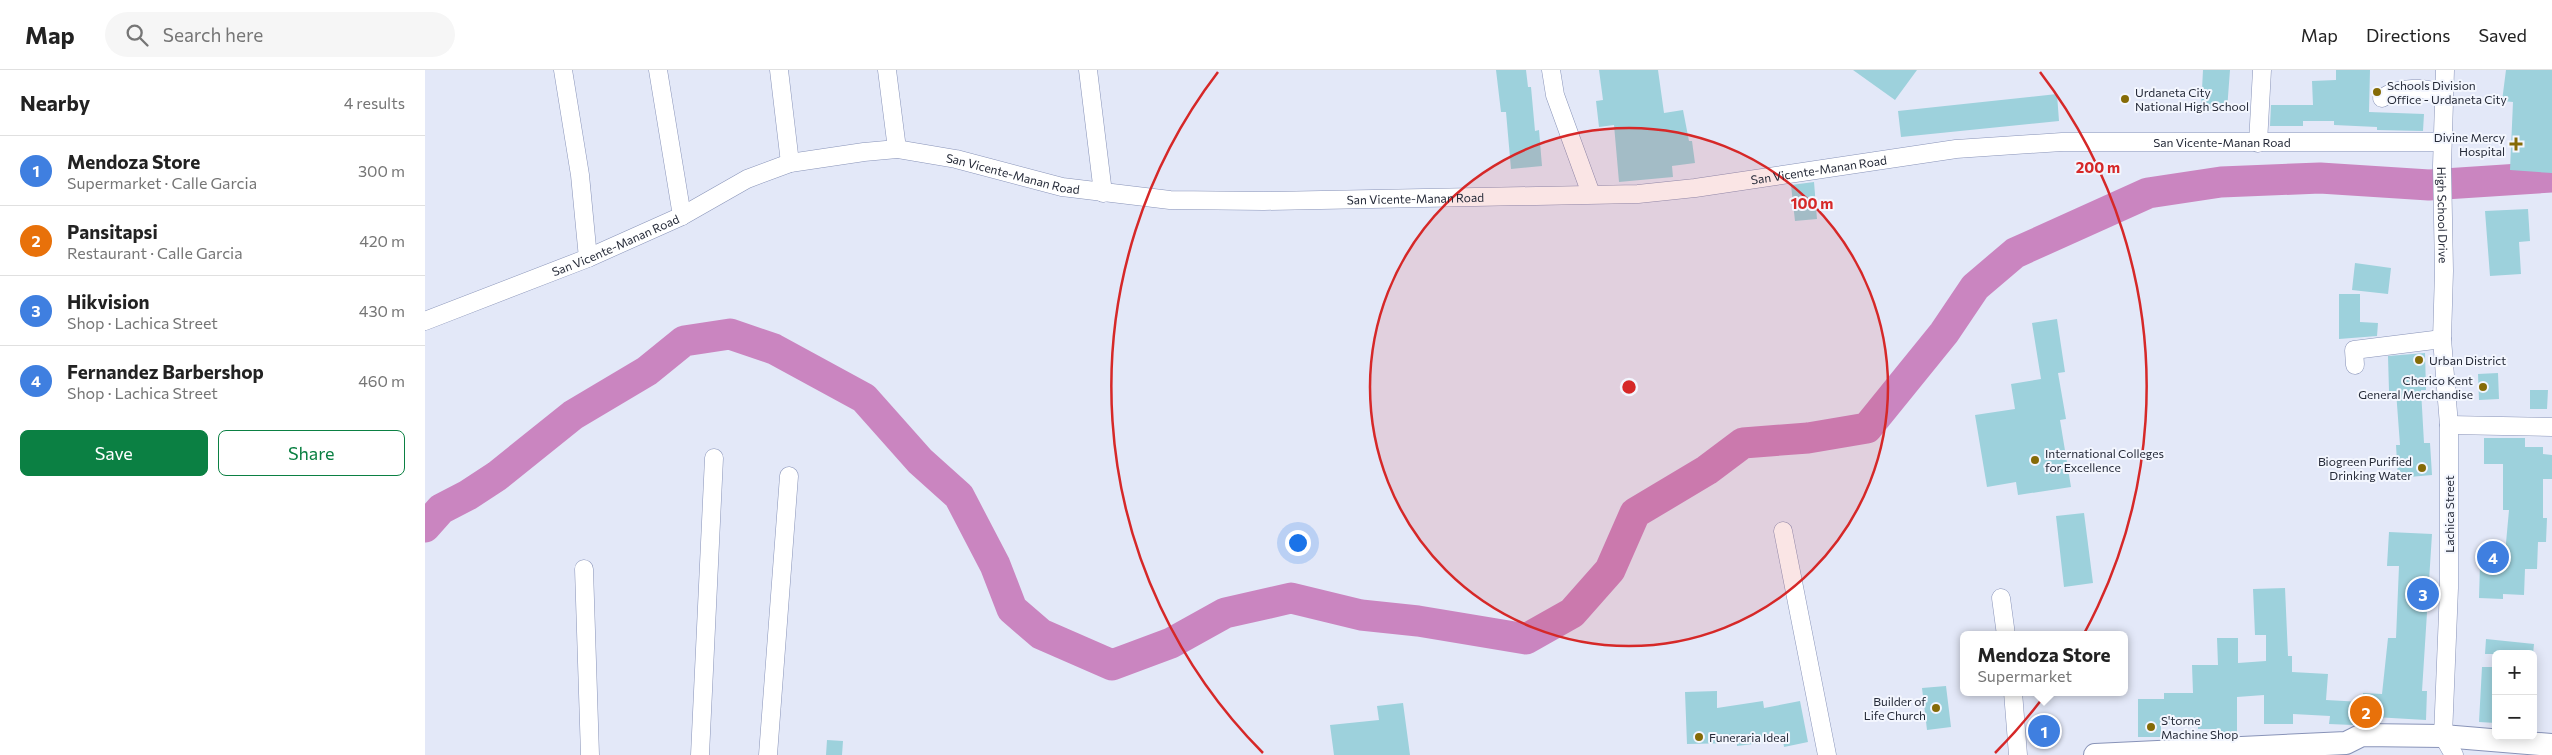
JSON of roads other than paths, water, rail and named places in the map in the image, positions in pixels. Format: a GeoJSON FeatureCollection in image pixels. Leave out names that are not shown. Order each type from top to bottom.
{"type":"FeatureCollection","features":[{"type":"Feature","properties":{"kind":"main road"},"geometry":{"type":"LineString","coordinates":[[2095,755],[2353,749],[2362,735],[2448,746],[2552,744]]}},
{"type":"Feature","properties":{"kind":"street"},"geometry":{"type":"LineString","coordinates":[[563,70],[581,175],[588,258]]}},
{"type":"Feature","properties":{"kind":"street"},"geometry":{"type":"LineString","coordinates":[[658,70],[682,216]]}},
{"type":"Feature","properties":{"kind":"street"},"geometry":{"type":"LineString","coordinates":[[779,70],[790,163]]}},
{"type":"Feature","properties":{"kind":"street"},"geometry":{"type":"LineString","coordinates":[[887,70],[897,149]]}},
{"type":"Feature","properties":{"kind":"street"},"geometry":{"type":"LineString","coordinates":[[1088,70],[1103,193]]}},
{"type":"Feature","properties":{"kind":"street"},"geometry":{"type":"LineString","coordinates":[[1551,70],[1555,95],[1591,194]]}},
{"type":"Feature","properties":{"kind":"street"},"geometry":{"type":"LineString","coordinates":[[2258,144],[2262,70]]}},
{"type":"Feature","properties":{"kind":"street","name":"High School Drive"},"geometry":{"type":"LineString","coordinates":[[2444,271],[2442,142],[2445,70]]}},
{"type":"Feature","properties":{"kind":"street"},"geometry":{"type":"LineString","coordinates":[[2382,98],[2391,92],[2408,89],[2435,91],[2443,94]]}},
{"type":"Feature","properties":{"kind":"street","name":"San Vicente-Manan Road"},"geometry":{"type":"LineString","coordinates":[[425,321],[588,258],[682,216],[747,179],[790,163],[897,149],[956,160],[1062,187],[1103,193],[1171,200],[1264,201],[1639,194],[1695,188],[1956,149],[2062,142],[2258,144],[2442,142]]}},
{"type":"Feature","properties":{"kind":"street","name":"Lachica Street"},"geometry":{"type":"LineString","coordinates":[[2444,271],[2442,339],[2449,426],[2448,746]]}},
{"type":"Feature","properties":{"kind":"street"},"geometry":{"type":"LineString","coordinates":[[2355,365],[2354,350],[2442,339]]}},
{"type":"Feature","properties":{"kind":"street"},"geometry":{"type":"LineString","coordinates":[[2449,426],[2552,427]]}},
{"type":"Feature","properties":{"kind":"street"},"geometry":{"type":"LineString","coordinates":[[700,755],[714,458]]}},
{"type":"Feature","properties":{"kind":"street"},"geometry":{"type":"LineString","coordinates":[[768,755],[789,476]]}},
{"type":"Feature","properties":{"kind":"street"},"geometry":{"type":"LineString","coordinates":[[1783,531],[1827,755]]}},
{"type":"Feature","properties":{"kind":"street"},"geometry":{"type":"LineString","coordinates":[[584,570],[590,755]]}},
{"type":"Feature","properties":{"kind":"street"},"geometry":{"type":"LineString","coordinates":[[2001,598],[2005,631]]}},
{"type":"Feature","properties":{"kind":"street"},"geometry":{"type":"LineString","coordinates":[[2013,696],[2018,755]]}},
{"type":"Feature","properties":{"kind":"waterway"},"geometry":{"type":"LineString","coordinates":[[425,527],[441,509],[468,495],[497,476],[573,415],[647,371],[684,341],[730,334],[774,349],[864,398],[920,461],[959,496],[995,565],[1012,609],[1041,634],[1112,665],[1171,643],[1225,613],[1291,598],[1361,615],[1418,621],[1526,639],[1572,613],[1610,570],[1635,513],[1707,470],[1743,443],[1808,438],[1867,428],[1944,333],[1975,287],[2015,253],[2148,193],[2221,182],[2320,178],[2429,185],[2552,177]]}},
{"type":"Feature","properties":{"kind":"place","name":"Schools Division Office - Urdaneta City"},"geometry":{"type":"Point","coordinates":[2377,92]}},
{"type":"Feature","properties":{"kind":"place","name":"Urdaneta City National High School"},"geometry":{"type":"Point","coordinates":[2125,99]}},
{"type":"Feature","properties":{"kind":"place","name":"Divine Mercy Hospital"},"geometry":{"type":"Point","coordinates":[2516,144]}},
{"type":"Feature","properties":{"kind":"place","name":"Urban District"},"geometry":{"type":"Point","coordinates":[2419,360]}},
{"type":"Feature","properties":{"kind":"place","name":"Cherico Kent General Merchandise"},"geometry":{"type":"Point","coordinates":[2483,387]}},
{"type":"Feature","properties":{"kind":"place","name":"International Colleges for Excellence"},"geometry":{"type":"Point","coordinates":[2035,460]}},
{"type":"Feature","properties":{"kind":"place","name":"Biogreen Purified Drinking Water"},"geometry":{"type":"Point","coordinates":[2422,468]}},
{"type":"Feature","properties":{"kind":"place","name":"Fernandez Barbershop"},"geometry":{"type":"Point","coordinates":[2493,557]}},
{"type":"Feature","properties":{"kind":"place","name":"Hikvision"},"geometry":{"type":"Point","coordinates":[2423,594]}},
{"type":"Feature","properties":{"kind":"place","name":"Builder of Life Church"},"geometry":{"type":"Point","coordinates":[1936,708]}},
{"type":"Feature","properties":{"kind":"place","name":"Pansitapsi"},"geometry":{"type":"Point","coordinates":[2366,712]}},
{"type":"Feature","properties":{"kind":"place","name":"S'torne Machine Shop"},"geometry":{"type":"Point","coordinates":[2151,727]}},
{"type":"Feature","properties":{"kind":"place","name":"Mendoza Store"},"geometry":{"type":"Point","coordinates":[2044,731]}},
{"type":"Feature","properties":{"kind":"place","name":"Funeraria Ideal"},"geometry":{"type":"Point","coordinates":[1699,737]}}]}
